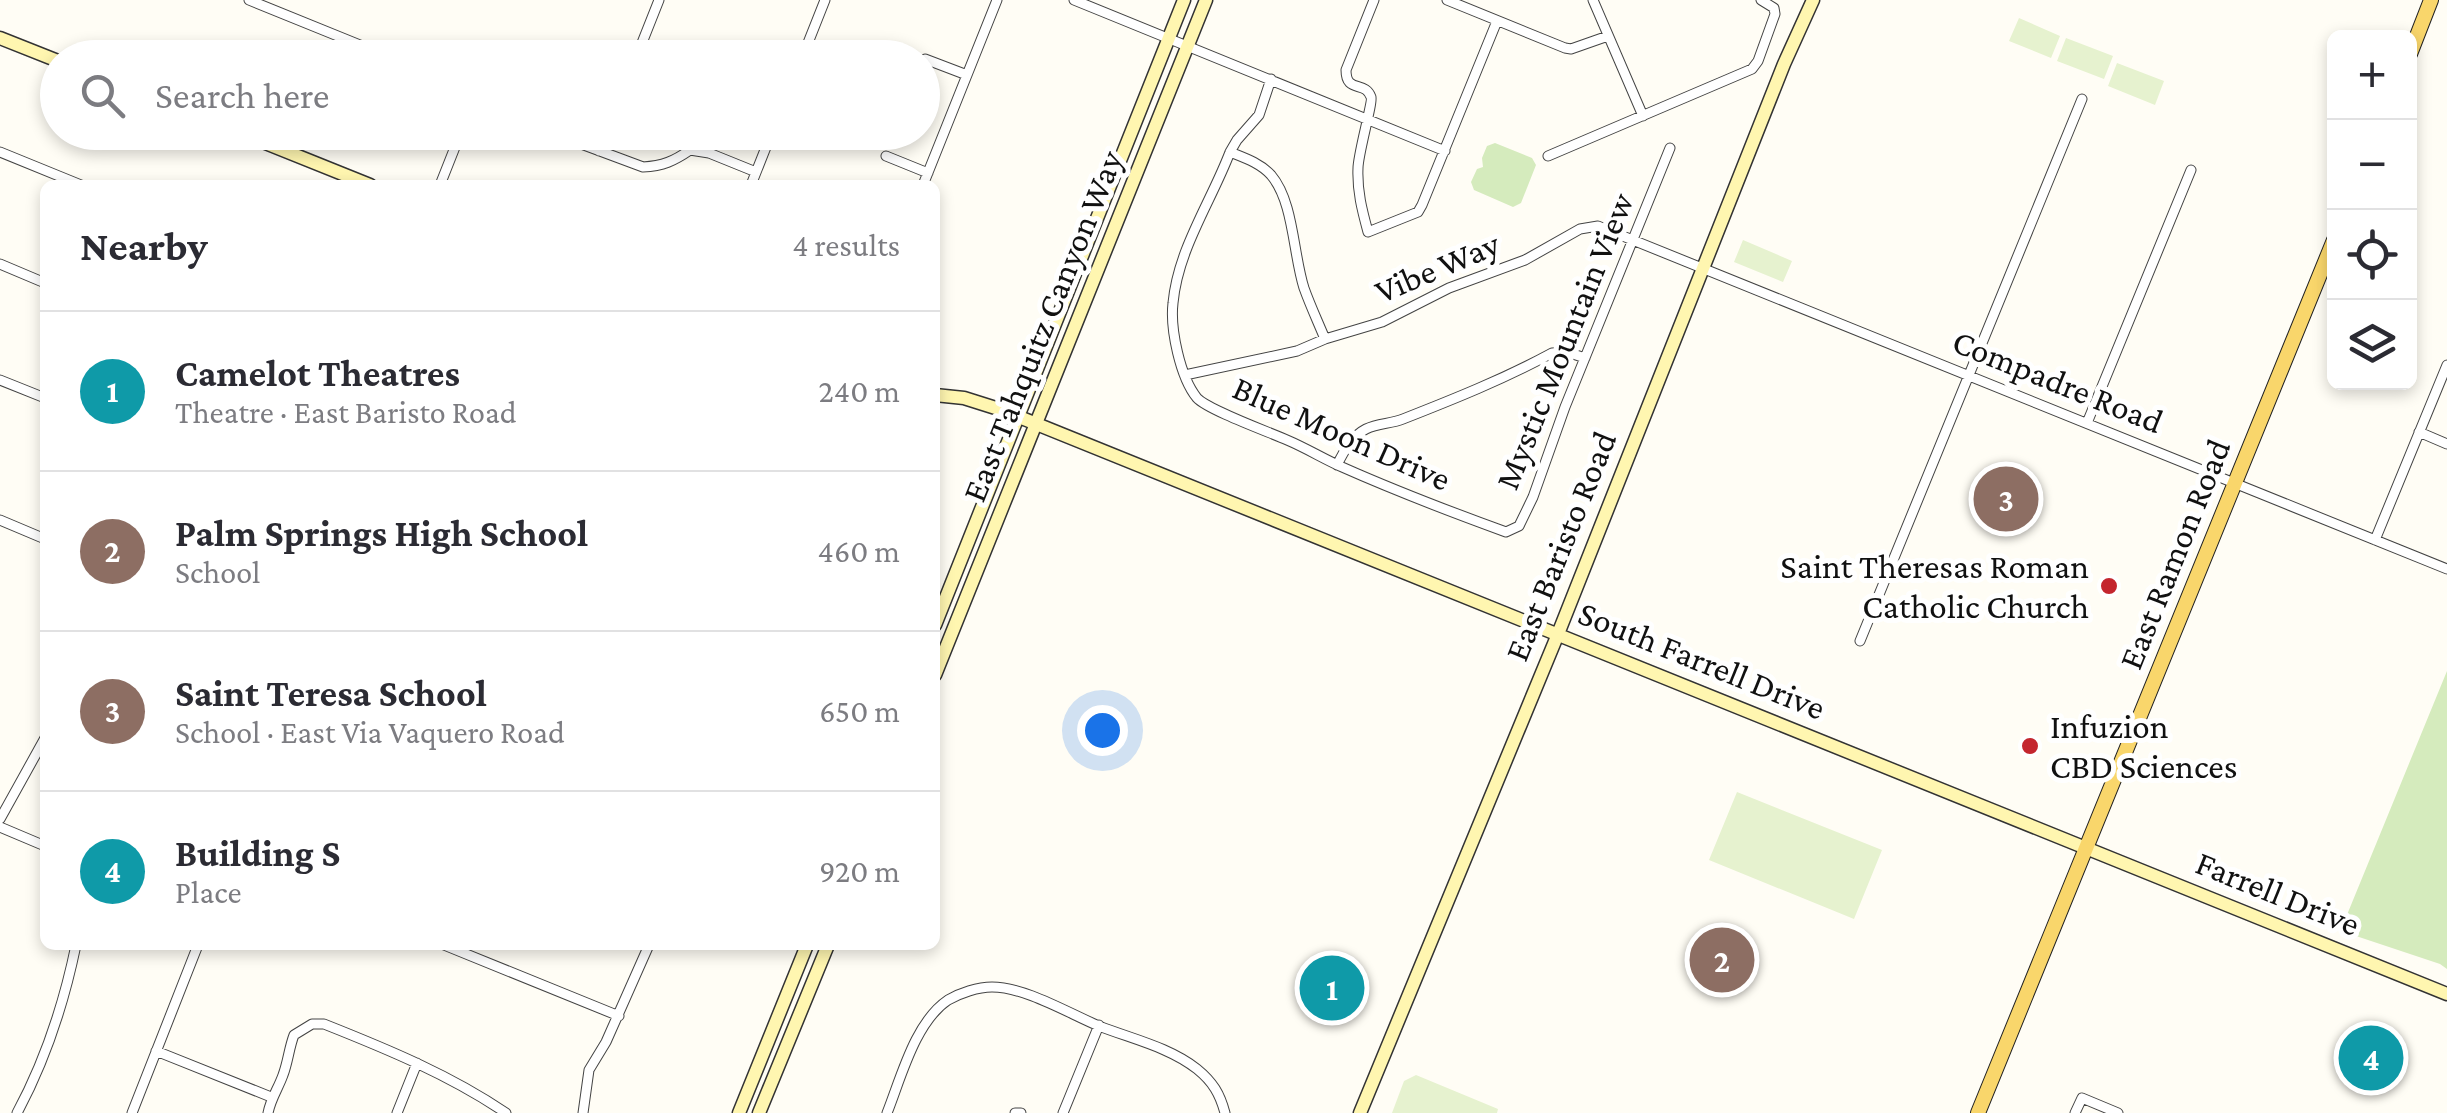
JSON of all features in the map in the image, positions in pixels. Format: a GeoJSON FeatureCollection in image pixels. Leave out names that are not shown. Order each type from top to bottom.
{"type":"FeatureCollection","features":[{"type":"Feature","properties":{"kind":"main road"},"geometry":{"type":"LineString","coordinates":[[2417,37],[2432,0]]}},
{"type":"Feature","properties":{"kind":"main road","name":"East Ramon Road"},"geometry":{"type":"LineString","coordinates":[[1978,1113],[2327,257]]}},
{"type":"Feature","properties":{"kind":"street"},"geometry":{"type":"LineString","coordinates":[[249,0],[348,40]]}},
{"type":"Feature","properties":{"kind":"street"},"geometry":{"type":"LineString","coordinates":[[643,40],[659,0]]}},
{"type":"Feature","properties":{"kind":"street"},"geometry":{"type":"LineString","coordinates":[[809,40],[825,0]]}},
{"type":"Feature","properties":{"kind":"street"},"geometry":{"type":"LineString","coordinates":[[940,142],[997,0]]}},
{"type":"Feature","properties":{"kind":"street"},"geometry":{"type":"LineString","coordinates":[[1074,0],[1444,150]]}},
{"type":"Feature","properties":{"kind":"street","name":"East Tahquitz Canyon Way"},"geometry":{"type":"LineString","coordinates":[[940,612],[1184,0]]}},
{"type":"Feature","properties":{"kind":"street","name":"East Tahquitz Canyon Way"},"geometry":{"type":"LineString","coordinates":[[940,663],[1206,0]]}},
{"type":"Feature","properties":{"kind":"street"},"geometry":{"type":"LineString","coordinates":[[1374,0],[1346,70],[1351,84],[1370,95],[1361,139],[1358,194],[1368,232],[1418,212],[1497,21]]}},
{"type":"Feature","properties":{"kind":"street"},"geometry":{"type":"LineString","coordinates":[[1447,0],[1572,50],[1608,36]]}},
{"type":"Feature","properties":{"kind":"street"},"geometry":{"type":"LineString","coordinates":[[1607,0],[1594,3],[1643,116]]}},
{"type":"Feature","properties":{"kind":"street"},"geometry":{"type":"LineString","coordinates":[[1548,156],[1752,69],[1776,14],[1774,8],[1761,0]]}},
{"type":"Feature","properties":{"kind":"street","name":"East Baristo Road"},"geometry":{"type":"LineString","coordinates":[[1360,1113],[1813,0]]}},
{"type":"Feature","properties":{"kind":"street"},"geometry":{"type":"LineString","coordinates":[[0,38],[40,53]]}},
{"type":"Feature","properties":{"kind":"street"},"geometry":{"type":"LineString","coordinates":[[940,64],[967,75]]}},
{"type":"Feature","properties":{"kind":"street"},"geometry":{"type":"LineString","coordinates":[[1184,375],[1172,324],[1173,299],[1193,235],[1230,152],[1260,115],[1271,79]]}},
{"type":"Feature","properties":{"kind":"street"},"geometry":{"type":"LineString","coordinates":[[1860,641],[2082,99]]}},
{"type":"Feature","properties":{"kind":"street","name":"Mystic Mountain View"},"geometry":{"type":"LineString","coordinates":[[1491,527],[1506,532],[1518,526],[1525,514],[1670,148]]}},
{"type":"Feature","properties":{"kind":"street"},"geometry":{"type":"LineString","coordinates":[[283,150],[358,180]]}},
{"type":"Feature","properties":{"kind":"street"},"geometry":{"type":"LineString","coordinates":[[442,180],[454,150]]}},
{"type":"Feature","properties":{"kind":"street"},"geometry":{"type":"LineString","coordinates":[[599,151],[643,167],[673,162],[690,150],[709,153],[756,172]]}},
{"type":"Feature","properties":{"kind":"street"},"geometry":{"type":"LineString","coordinates":[[752,180],[765,150]]}},
{"type":"Feature","properties":{"kind":"street"},"geometry":{"type":"LineString","coordinates":[[925,180],[937,150]]}},
{"type":"Feature","properties":{"kind":"street"},"geometry":{"type":"LineString","coordinates":[[0,152],[69,180]]}},
{"type":"Feature","properties":{"kind":"street"},"geometry":{"type":"LineString","coordinates":[[1230,152],[1254,162],[1278,186],[1304,286],[1325,339]]}},
{"type":"Feature","properties":{"kind":"street"},"geometry":{"type":"LineString","coordinates":[[886,156],[928,172]]}},
{"type":"Feature","properties":{"kind":"street"},"geometry":{"type":"LineString","coordinates":[[2087,423],[2191,170]]}},
{"type":"Feature","properties":{"kind":"street","name":"Vibe Way"},"geometry":{"type":"LineString","coordinates":[[1184,375],[1297,351],[1382,322],[1449,288],[1524,260],[1580,230],[1598,226],[1702,268]]}},
{"type":"Feature","properties":{"kind":"street"},"geometry":{"type":"LineString","coordinates":[[0,264],[40,281]]}},
{"type":"Feature","properties":{"kind":"street","name":"Compadre Road"},"geometry":{"type":"LineString","coordinates":[[1702,268],[2447,569]]}},
{"type":"Feature","properties":{"kind":"street"},"geometry":{"type":"LineString","coordinates":[[1337,465],[1344,450],[1363,430],[1454,400],[1552,353],[1567,352],[1585,358]]}},
{"type":"Feature","properties":{"kind":"street"},"geometry":{"type":"LineString","coordinates":[[2375,540],[2447,364]]}},
{"type":"Feature","properties":{"kind":"street","name":"Blue Moon Drive"},"geometry":{"type":"LineString","coordinates":[[1184,375],[1199,400],[1337,465],[1491,527]]}},
{"type":"Feature","properties":{"kind":"street"},"geometry":{"type":"LineString","coordinates":[[0,380],[40,396]]}},
{"type":"Feature","properties":{"kind":"street","name":"South Farrell Drive"},"geometry":{"type":"LineString","coordinates":[[940,396],[964,398],[1018,416],[2086,848]]}},
{"type":"Feature","properties":{"kind":"street"},"geometry":{"type":"LineString","coordinates":[[2419,432],[2447,444]]}},
{"type":"Feature","properties":{"kind":"street"},"geometry":{"type":"LineString","coordinates":[[0,520],[40,536]]}},
{"type":"Feature","properties":{"kind":"street"},"geometry":{"type":"LineString","coordinates":[[0,820],[40,747]]}},
{"type":"Feature","properties":{"kind":"street"},"geometry":{"type":"LineString","coordinates":[[0,827],[40,844]]}},
{"type":"Feature","properties":{"kind":"street","name":"Farrell Drive"},"geometry":{"type":"LineString","coordinates":[[2086,848],[2447,994]]}},
{"type":"Feature","properties":{"kind":"street"},"geometry":{"type":"LineString","coordinates":[[17,1113],[50,1037],[75,950]]}},
{"type":"Feature","properties":{"kind":"street"},"geometry":{"type":"LineString","coordinates":[[132,1113],[196,950]]}},
{"type":"Feature","properties":{"kind":"street"},"geometry":{"type":"LineString","coordinates":[[456,950],[619,1016]]}},
{"type":"Feature","properties":{"kind":"street"},"geometry":{"type":"LineString","coordinates":[[583,1113],[589,1070],[619,1016],[647,950]]}},
{"type":"Feature","properties":{"kind":"street"},"geometry":{"type":"LineString","coordinates":[[740,1113],[805,950]]}},
{"type":"Feature","properties":{"kind":"street"},"geometry":{"type":"LineString","coordinates":[[760,1113],[826,950]]}},
{"type":"Feature","properties":{"kind":"street"},"geometry":{"type":"LineString","coordinates":[[887,1113],[925,1023],[951,998],[994,987],[1028,996],[1168,1052],[1196,1068],[1218,1089],[1225,1113]]}},
{"type":"Feature","properties":{"kind":"street"},"geometry":{"type":"LineString","coordinates":[[268,1113],[294,1035],[312,1024],[324,1024],[417,1063],[482,1096],[506,1113]]}},
{"type":"Feature","properties":{"kind":"street"},"geometry":{"type":"LineString","coordinates":[[1063,1113],[1099,1026]]}},
{"type":"Feature","properties":{"kind":"street"},"geometry":{"type":"LineString","coordinates":[[156,1051],[271,1098]]}},
{"type":"Feature","properties":{"kind":"street"},"geometry":{"type":"LineString","coordinates":[[397,1113],[417,1063]]}},
{"type":"Feature","properties":{"kind":"street"},"geometry":{"type":"LineString","coordinates":[[2075,1113],[2082,1098],[2118,1113]]}},
{"type":"Feature","properties":{"kind":"green space"},"geometry":{"type":"Polygon","coordinates":[[[2019,18],[2060,36],[2051,58],[2009,41],[2019,18]]]}},
{"type":"Feature","properties":{"kind":"green space"},"geometry":{"type":"Polygon","coordinates":[[[2066,38],[2113,56],[2104,79],[2057,61],[2066,38]]]}},
{"type":"Feature","properties":{"kind":"green space"},"geometry":{"type":"Polygon","coordinates":[[[2117,63],[2164,81],[2155,105],[2108,86],[2117,63]]]}},
{"type":"Feature","properties":{"kind":"green space"},"geometry":{"type":"Polygon","coordinates":[[[1495,143],[1532,158],[1536,165],[1521,203],[1513,207],[1474,190],[1471,182],[1477,169],[1483,167],[1487,146],[1495,143]]]}},
{"type":"Feature","properties":{"kind":"green space"},"geometry":{"type":"Polygon","coordinates":[[[1743,240],[1792,261],[1783,282],[1734,262],[1743,240]]]}},
{"type":"Feature","properties":{"kind":"green space"},"geometry":{"type":"Polygon","coordinates":[[[2447,671],[2447,969],[2353,935],[2342,927],[2447,671]]]}},
{"type":"Feature","properties":{"kind":"green space"},"geometry":{"type":"Polygon","coordinates":[[[1737,792],[1882,850],[1854,919],[1709,860],[1737,792]]]}},
{"type":"Feature","properties":{"kind":"green space"},"geometry":{"type":"Polygon","coordinates":[[[1416,1075],[1498,1109],[1497,1113],[1392,1113],[1404,1081],[1416,1075]]]}},
{"type":"Feature","properties":{"kind":"place","name":"Saint Teresa School"},"geometry":{"type":"Point","coordinates":[2006,499]}},
{"type":"Feature","properties":{"kind":"place","name":"Saint Theresas Roman Catholic Church"},"geometry":{"type":"Point","coordinates":[2109,586]}},
{"type":"Feature","properties":{"kind":"place","name":"Infuzion CBD Sciences"},"geometry":{"type":"Point","coordinates":[2030,746]}},
{"type":"Feature","properties":{"kind":"place","name":"Palm Springs High School"},"geometry":{"type":"Point","coordinates":[1722,960]}},
{"type":"Feature","properties":{"kind":"place","name":"Camelot Theatres"},"geometry":{"type":"Point","coordinates":[1332,988]}},
{"type":"Feature","properties":{"kind":"place","name":"Building S"},"geometry":{"type":"Point","coordinates":[2371,1058]}}]}
